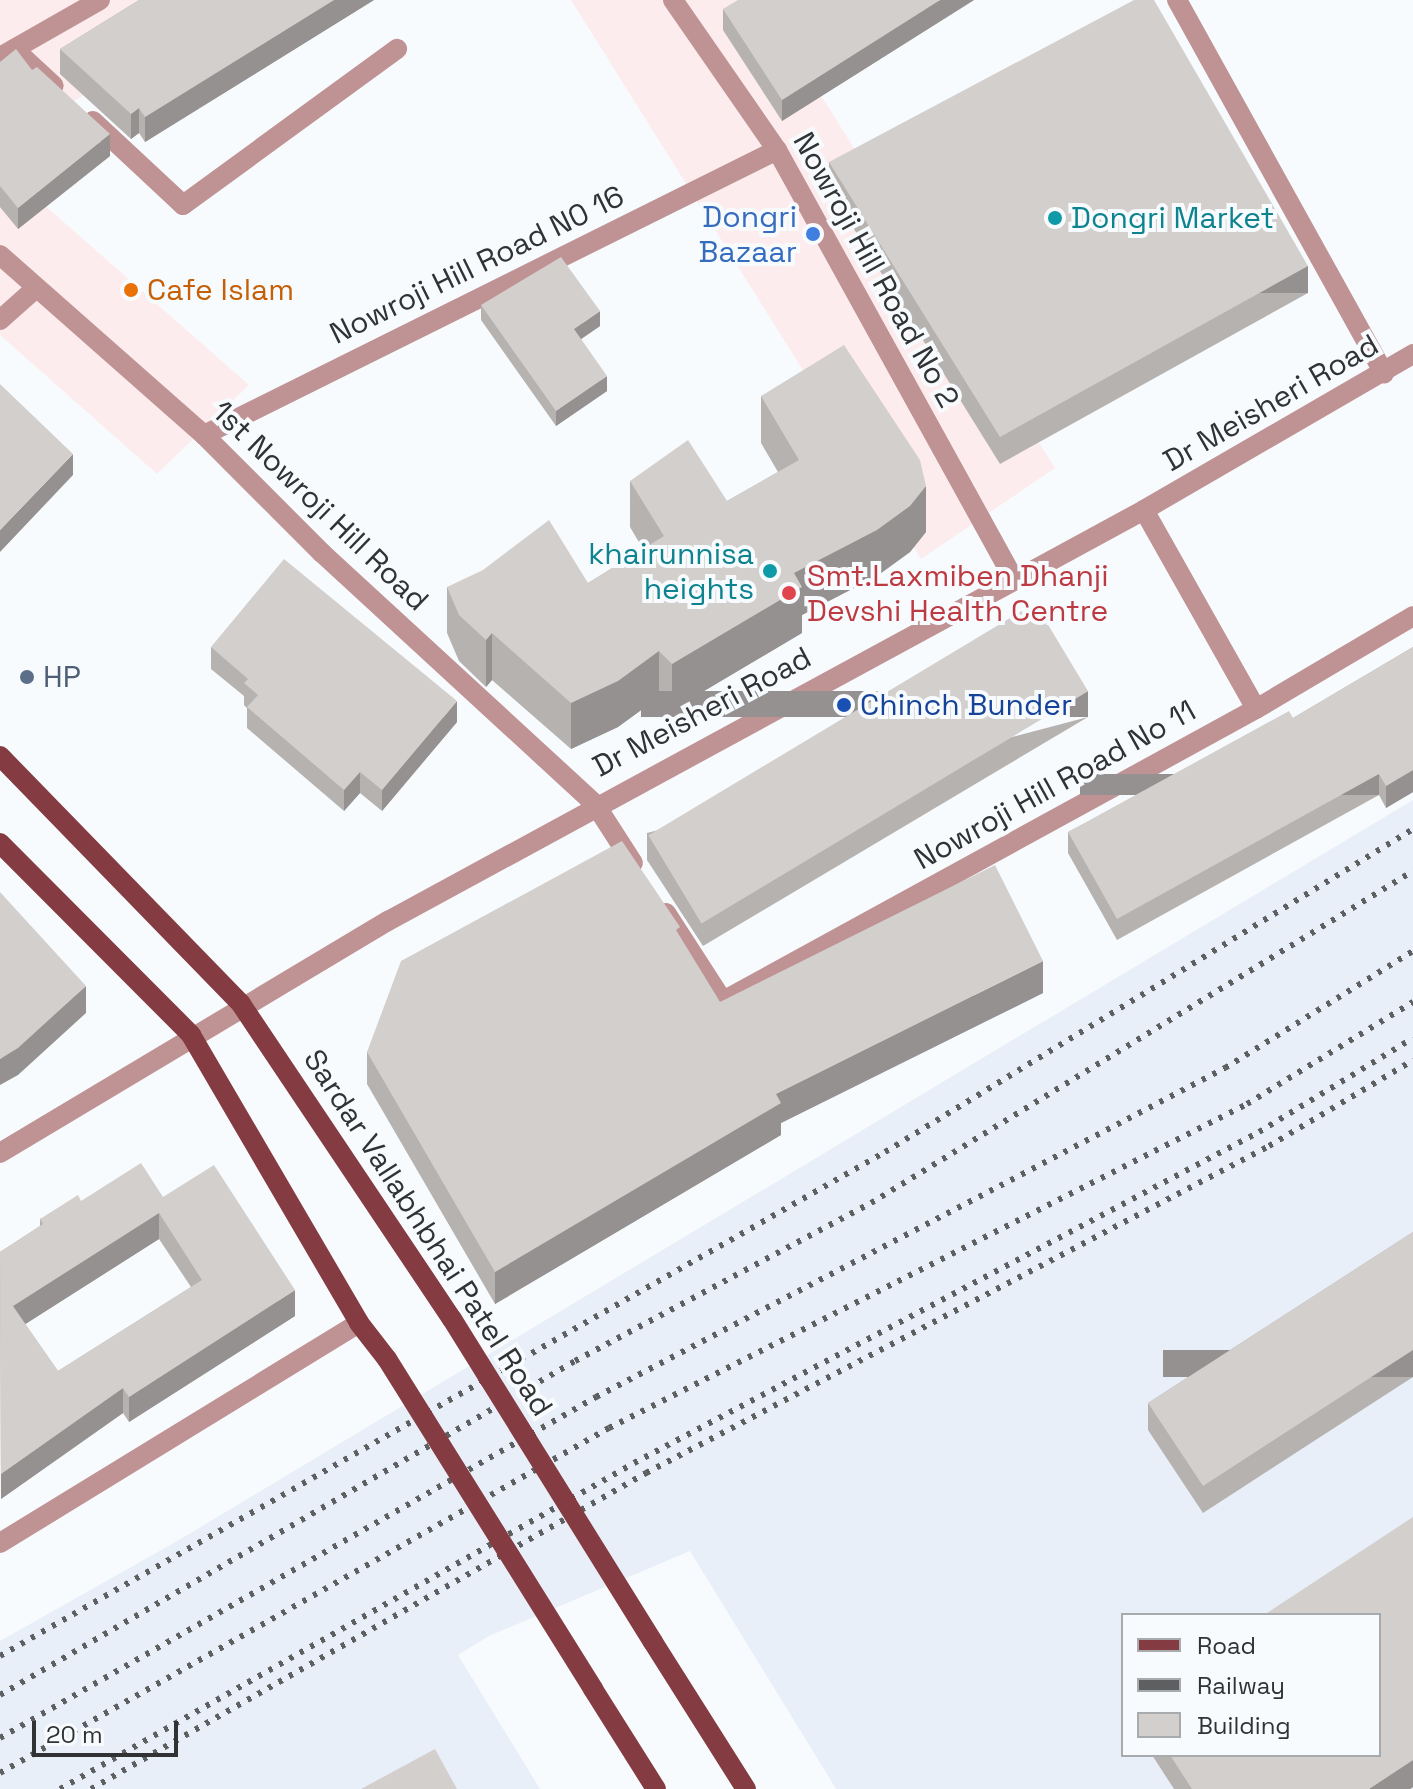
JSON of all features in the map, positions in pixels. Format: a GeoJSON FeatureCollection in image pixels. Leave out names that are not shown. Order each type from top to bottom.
{"type":"FeatureCollection","features":[{"type":"Feature","properties":{"kind":"main road","name":"Sardar Vallabhbhai Patel Road"},"geometry":{"type":"LineString","coordinates":[[0,756],[241,1004],[452,1319],[746,1789]]}},
{"type":"Feature","properties":{"kind":"main road"},"geometry":{"type":"LineString","coordinates":[[0,843],[191,1035],[359,1323],[387,1359],[656,1789]]}},
{"type":"Feature","properties":{"kind":"street"},"geometry":{"type":"LineString","coordinates":[[100,0],[7,53],[76,106],[183,205],[397,49]]}},
{"type":"Feature","properties":{"kind":"street","name":"Nowroji Hill Road No 2"},"geometry":{"type":"LineString","coordinates":[[673,0],[777,150],[1013,578]]}},
{"type":"Feature","properties":{"kind":"street"},"geometry":{"type":"LineString","coordinates":[[1177,0],[1384,373]]}},
{"type":"Feature","properties":{"kind":"street","name":"Nowroji Hill Road N0 16"},"geometry":{"type":"LineString","coordinates":[[204,435],[777,150]]}},
{"type":"Feature","properties":{"kind":"street","name":"1st Nowroji Hill Road"},"geometry":{"type":"LineString","coordinates":[[0,255],[204,435],[322,553],[595,804],[723,1001]]}},
{"type":"Feature","properties":{"kind":"street"},"geometry":{"type":"LineString","coordinates":[[0,320],[35,289]]}},
{"type":"Feature","properties":{"kind":"street","name":"Dr Meisheri Road"},"geometry":{"type":"LineString","coordinates":[[0,1153],[241,1004],[595,804],[1144,510],[1413,354]]}},
{"type":"Feature","properties":{"kind":"street"},"geometry":{"type":"LineString","coordinates":[[1144,510],[1256,709]]}},
{"type":"Feature","properties":{"kind":"street","name":"Nowroji Hill Road No 11"},"geometry":{"type":"LineString","coordinates":[[723,1001],[1256,709],[1413,616]]}},
{"type":"Feature","properties":{"kind":"street"},"geometry":{"type":"LineString","coordinates":[[0,1543],[359,1323]]}},
{"type":"Feature","properties":{"kind":"shaded area"},"geometry":{"type":"Polygon","coordinates":[[[0,0],[231,0],[0,149],[0,0]]]}},
{"type":"Feature","properties":{"kind":"shaded area","name":"Dongri Bazaar"},"geometry":{"type":"Polygon","coordinates":[[[571,0],[761,0],[1055,468],[921,559],[571,0]]]}},
{"type":"Feature","properties":{"kind":"shaded area"},"geometry":{"type":"Polygon","coordinates":[[[0,166],[249,385],[157,474],[0,335],[0,166]]]}},
{"type":"Feature","properties":{"kind":"shaded area"},"geometry":{"type":"Polygon","coordinates":[[[1413,800],[1413,1789],[836,1789],[690,1551],[489,1636],[458,1655],[540,1789],[0,1789],[0,1641],[179,1540],[1413,800]]]}},
{"type":"Feature","properties":{"kind":"building"},"geometry":{"type":"Polygon","coordinates":[[[139,0],[334,0],[145,117],[139,108],[131,114],[60,49],[139,0]]]}},
{"type":"Feature","properties":{"kind":"building"},"geometry":{"type":"Polygon","coordinates":[[[738,0],[940,0],[782,100],[723,9],[738,0]]]}},
{"type":"Feature","properties":{"kind":"building","name":"Dongri Market"},"geometry":{"type":"Polygon","coordinates":[[[1134,0],[1154,0],[1308,266],[1000,437],[829,162],[1134,0]]]}},
{"type":"Feature","properties":{"kind":"building"},"geometry":{"type":"Polygon","coordinates":[[[16,49],[32,70],[37,67],[110,134],[18,208],[0,186],[0,62],[16,49]]]}},
{"type":"Feature","properties":{"kind":"building"},"geometry":{"type":"Polygon","coordinates":[[[561,257],[600,311],[574,329],[607,376],[556,411],[481,305],[561,257]]]}},
{"type":"Feature","properties":{"kind":"building","name":"khairunnisa heights"},"geometry":{"type":"Polygon","coordinates":[[[844,345],[920,460],[926,486],[910,506],[877,530],[794,573],[802,587],[672,664],[659,651],[618,681],[571,703],[492,633],[486,640],[459,615],[447,587],[483,570],[549,520],[588,583],[664,536],[630,481],[688,440],[727,501],[799,460],[761,396],[844,345]]]}},
{"type":"Feature","properties":{"kind":"building"},"geometry":{"type":"Polygon","coordinates":[[[0,384],[73,454],[0,530],[0,384]]]}},
{"type":"Feature","properties":{"kind":"building"},"geometry":{"type":"Polygon","coordinates":[[[284,559],[457,701],[382,790],[360,772],[344,790],[247,707],[258,695],[244,683],[248,679],[211,647],[284,559]]]}},
{"type":"Feature","properties":{"kind":"building"},"geometry":{"type":"Polygon","coordinates":[[[1035,603],[1088,691],[701,924],[648,835],[1035,603]]]}},
{"type":"Feature","properties":{"kind":"building"},"geometry":{"type":"Polygon","coordinates":[[[1413,647],[1413,770],[1386,786],[1379,774],[1117,919],[1068,832],[1289,711],[1293,718],[1413,647]]]}},
{"type":"Feature","properties":{"kind":"building"},"geometry":{"type":"Polygon","coordinates":[[[622,841],[680,927],[676,930],[720,1002],[995,865],[1043,961],[776,1094],[781,1103],[495,1272],[367,1052],[401,961],[622,841]]]}},
{"type":"Feature","properties":{"kind":"building"},"geometry":{"type":"Polygon","coordinates":[[[0,892],[86,986],[18,1048],[0,1059],[0,892]]]}},
{"type":"Feature","properties":{"kind":"building"},"geometry":{"type":"Polygon","coordinates":[[[141,1163],[163,1197],[214,1165],[295,1290],[129,1397],[123,1388],[1,1474],[0,1252],[43,1224],[40,1219],[78,1195],[81,1201],[141,1163]],[[159,1213],[13,1306],[58,1371],[202,1280],[159,1213]]]}},
{"type":"Feature","properties":{"kind":"building"},"geometry":{"type":"Polygon","coordinates":[[[1413,1232],[1413,1350],[1203,1486],[1148,1403],[1413,1232]]]}},
{"type":"Feature","properties":{"kind":"building"},"geometry":{"type":"Polygon","coordinates":[[[1413,1517],[1413,1760],[1369,1789],[1192,1789],[1171,1757],[1381,1757],[1381,1613],[1267,1613],[1413,1517]]]}},
{"type":"Feature","properties":{"kind":"building"},"geometry":{"type":"Polygon","coordinates":[[[435,1749],[457,1789],[361,1789],[435,1749]]]}},
{"type":"Feature","properties":{"kind":"railway"},"geometry":{"type":"LineString","coordinates":[[0,1656],[885,1152],[1413,829]]}},
{"type":"Feature","properties":{"kind":"railway"},"geometry":{"type":"LineString","coordinates":[[0,1695],[575,1361],[871,1203],[1413,871]]}},
{"type":"Feature","properties":{"kind":"railway"},"geometry":{"type":"LineString","coordinates":[[0,1738],[596,1397],[1225,1068],[1413,951]]}},
{"type":"Feature","properties":{"kind":"railway"},"geometry":{"type":"LineString","coordinates":[[0,1773],[609,1428],[1247,1104],[1413,1002]]}},
{"type":"Feature","properties":{"kind":"railway"},"geometry":{"type":"LineString","coordinates":[[60,1789],[634,1463],[1259,1132],[1413,1038]]}},
{"type":"Feature","properties":{"kind":"railway"},"geometry":{"type":"LineString","coordinates":[[91,1789],[646,1473],[1269,1146],[1413,1060]]}},
{"type":"Feature","properties":{"kind":"place","name":"Dongri Market"},"geometry":{"type":"Point","coordinates":[1055,218]}},
{"type":"Feature","properties":{"kind":"place","name":"Dongri Bazaar"},"geometry":{"type":"Point","coordinates":[813,234]}},
{"type":"Feature","properties":{"kind":"place","name":"Cafe Islam"},"geometry":{"type":"Point","coordinates":[131,290]}},
{"type":"Feature","properties":{"kind":"place","name":"khairunnisa heights"},"geometry":{"type":"Point","coordinates":[770,571]}},
{"type":"Feature","properties":{"kind":"place","name":"Smt.Laxmiben Dhanji Devshi Health Centre"},"geometry":{"type":"Point","coordinates":[789,593]}},
{"type":"Feature","properties":{"kind":"place","name":"HP"},"geometry":{"type":"Point","coordinates":[27,677]}},
{"type":"Feature","properties":{"kind":"place","name":"Chinch Bunder"},"geometry":{"type":"Point","coordinates":[844,705]}}]}
